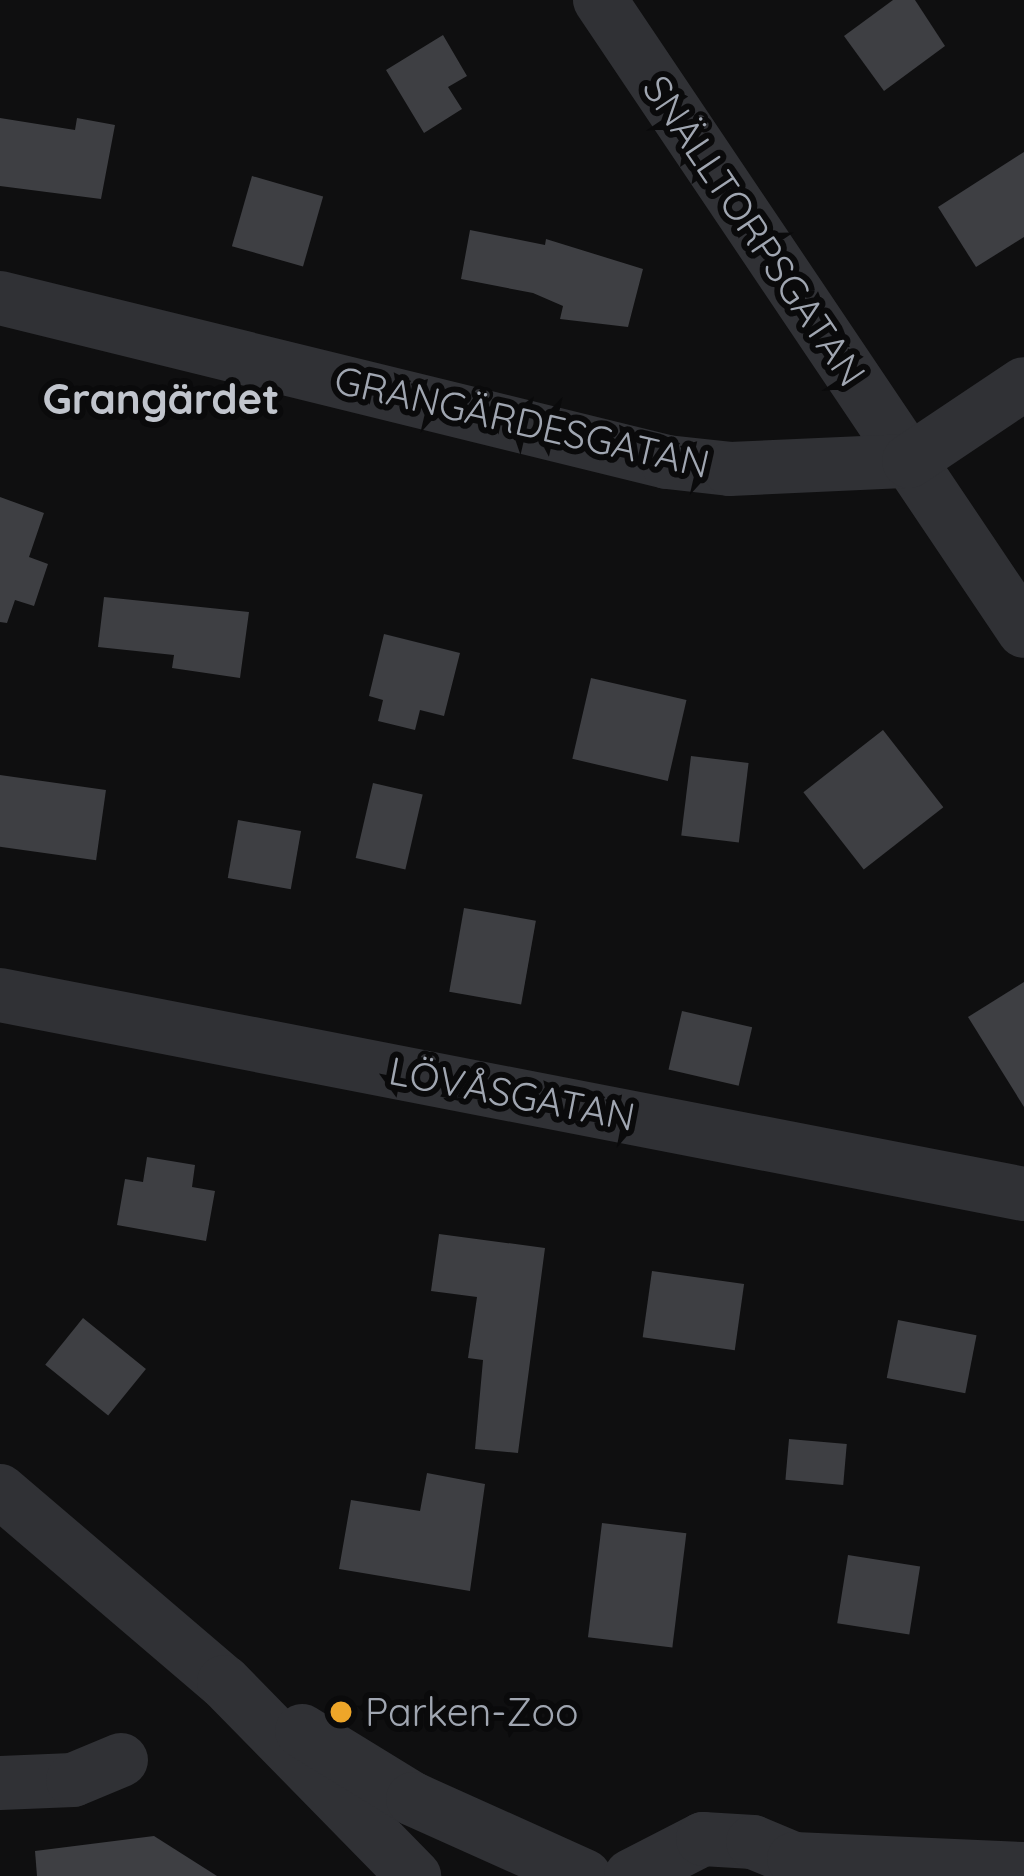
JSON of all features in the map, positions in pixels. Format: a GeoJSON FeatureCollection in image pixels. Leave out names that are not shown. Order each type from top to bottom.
{"type":"FeatureCollection","features":[{"type":"Feature","properties":{"kind":"street","name":"SNÄLLTORPSGATAN"},"geometry":{"type":"LineString","coordinates":[[599,0],[1024,631]]}},
{"type":"Feature","properties":{"kind":"street","name":"GRANGÄRDESGATAN"},"geometry":{"type":"LineString","coordinates":[[0,298],[667,462],[730,469],[909,461]]}},
{"type":"Feature","properties":{"kind":"street"},"geometry":{"type":"LineString","coordinates":[[909,461],[1024,384]]}},
{"type":"Feature","properties":{"kind":"street","name":"LÖVÅSGATAN"},"geometry":{"type":"LineString","coordinates":[[0,995],[1024,1194]]}},
{"type":"Feature","properties":{"kind":"street"},"geometry":{"type":"LineString","coordinates":[[0,1492],[224,1682],[414,1876]]}},
{"type":"Feature","properties":{"kind":"street"},"geometry":{"type":"LineString","coordinates":[[224,1682],[413,1799],[584,1876]]}},
{"type":"Feature","properties":{"kind":"street"},"geometry":{"type":"LineString","coordinates":[[0,1783],[73,1780],[121,1760]]}},
{"type":"Feature","properties":{"kind":"street"},"geometry":{"type":"LineString","coordinates":[[631,1876],[703,1839],[753,1842],[782,1868],[1024,1869]]}},
{"type":"Feature","properties":{"kind":"building"},"geometry":{"type":"Polygon","coordinates":[[[893,0],[915,0],[945,46],[884,91],[844,36],[893,0]]]}},
{"type":"Feature","properties":{"kind":"building"},"geometry":{"type":"Polygon","coordinates":[[[443,35],[467,76],[448,87],[462,109],[424,133],[386,70],[443,35]]]}},
{"type":"Feature","properties":{"kind":"building"},"geometry":{"type":"Polygon","coordinates":[[[0,118],[75,130],[77,118],[115,125],[101,199],[0,186],[0,118]]]}},
{"type":"Feature","properties":{"kind":"building"},"geometry":{"type":"Polygon","coordinates":[[[1024,152],[1024,237],[976,267],[938,207],[1024,152]]]}},
{"type":"Feature","properties":{"kind":"building"},"geometry":{"type":"Polygon","coordinates":[[[252,176],[323,196],[303,267],[232,246],[252,176]]]}},
{"type":"Feature","properties":{"kind":"building"},"geometry":{"type":"Polygon","coordinates":[[[470,230],[545,245],[546,239],[643,269],[628,327],[560,319],[563,306],[533,293],[461,279],[470,230]]]}},
{"type":"Feature","properties":{"kind":"building"},"geometry":{"type":"Polygon","coordinates":[[[0,497],[44,513],[29,557],[48,564],[34,606],[15,600],[7,623],[0,622],[0,497]]]}},
{"type":"Feature","properties":{"kind":"building"},"geometry":{"type":"Polygon","coordinates":[[[104,597],[249,612],[240,678],[172,668],[174,655],[98,647],[104,597]]]}},
{"type":"Feature","properties":{"kind":"building"},"geometry":{"type":"Polygon","coordinates":[[[384,634],[460,653],[444,716],[420,710],[415,730],[378,721],[383,700],[369,696],[384,634]]]}},
{"type":"Feature","properties":{"kind":"building"},"geometry":{"type":"Polygon","coordinates":[[[591,678],[686,700],[668,781],[572,759],[591,678]]]}},
{"type":"Feature","properties":{"kind":"building"},"geometry":{"type":"Polygon","coordinates":[[[883,730],[943,807],[864,869],[803,792],[883,730]]]}},
{"type":"Feature","properties":{"kind":"building"},"geometry":{"type":"Polygon","coordinates":[[[691,756],[749,763],[739,842],[681,835],[691,756]]]}},
{"type":"Feature","properties":{"kind":"building"},"geometry":{"type":"Polygon","coordinates":[[[0,775],[106,790],[96,860],[0,847],[0,775]]]}},
{"type":"Feature","properties":{"kind":"building"},"geometry":{"type":"Polygon","coordinates":[[[373,783],[423,794],[405,869],[356,858],[373,783]]]}},
{"type":"Feature","properties":{"kind":"building"},"geometry":{"type":"Polygon","coordinates":[[[238,820],[301,831],[291,889],[228,878],[238,820]]]}},
{"type":"Feature","properties":{"kind":"building"},"geometry":{"type":"Polygon","coordinates":[[[464,908],[536,921],[521,1004],[449,992],[464,908]]]}},
{"type":"Feature","properties":{"kind":"building"},"geometry":{"type":"Polygon","coordinates":[[[1024,982],[1024,1107],[968,1017],[1024,982]]]}},
{"type":"Feature","properties":{"kind":"building"},"geometry":{"type":"Polygon","coordinates":[[[682,1011],[752,1027],[739,1086],[669,1069],[682,1011]]]}},
{"type":"Feature","properties":{"kind":"building"},"geometry":{"type":"Polygon","coordinates":[[[147,1157],[195,1165],[192,1187],[215,1191],[206,1241],[117,1225],[125,1179],[143,1182],[147,1157]]]}},
{"type":"Feature","properties":{"kind":"building"},"geometry":{"type":"Polygon","coordinates":[[[439,1234],[545,1248],[518,1453],[475,1449],[483,1360],[468,1358],[477,1297],[431,1291],[439,1234]]]}},
{"type":"Feature","properties":{"kind":"building"},"geometry":{"type":"Polygon","coordinates":[[[652,1271],[744,1284],[735,1350],[643,1337],[652,1271]]]}},
{"type":"Feature","properties":{"kind":"building"},"geometry":{"type":"Polygon","coordinates":[[[83,1318],[146,1369],[108,1416],[45,1365],[83,1318]]]}},
{"type":"Feature","properties":{"kind":"building"},"geometry":{"type":"Polygon","coordinates":[[[898,1320],[977,1335],[965,1393],[887,1378],[898,1320]]]}},
{"type":"Feature","properties":{"kind":"building"},"geometry":{"type":"Polygon","coordinates":[[[789,1439],[847,1444],[843,1485],[785,1480],[789,1439]]]}},
{"type":"Feature","properties":{"kind":"building"},"geometry":{"type":"Polygon","coordinates":[[[427,1473],[485,1484],[470,1591],[339,1569],[351,1500],[420,1511],[427,1473]]]}},
{"type":"Feature","properties":{"kind":"building"},"geometry":{"type":"Polygon","coordinates":[[[602,1523],[686,1533],[672,1648],[588,1637],[602,1523]]]}},
{"type":"Feature","properties":{"kind":"building"},"geometry":{"type":"Polygon","coordinates":[[[848,1555],[920,1566],[909,1635],[837,1623],[848,1555]]]}},
{"type":"Feature","properties":{"kind":"building"},"geometry":{"type":"Polygon","coordinates":[[[154,1836],[217,1876],[37,1876],[35,1851],[154,1836]]]}},
{"type":"Feature","properties":{"kind":"place","name":"Parken-Zoo"},"geometry":{"type":"Point","coordinates":[341,1712]}},
{"type":"Feature","properties":{"kind":"district","name":"Grangärdet"},"geometry":{"type":"Point","coordinates":[161,399]}}]}
